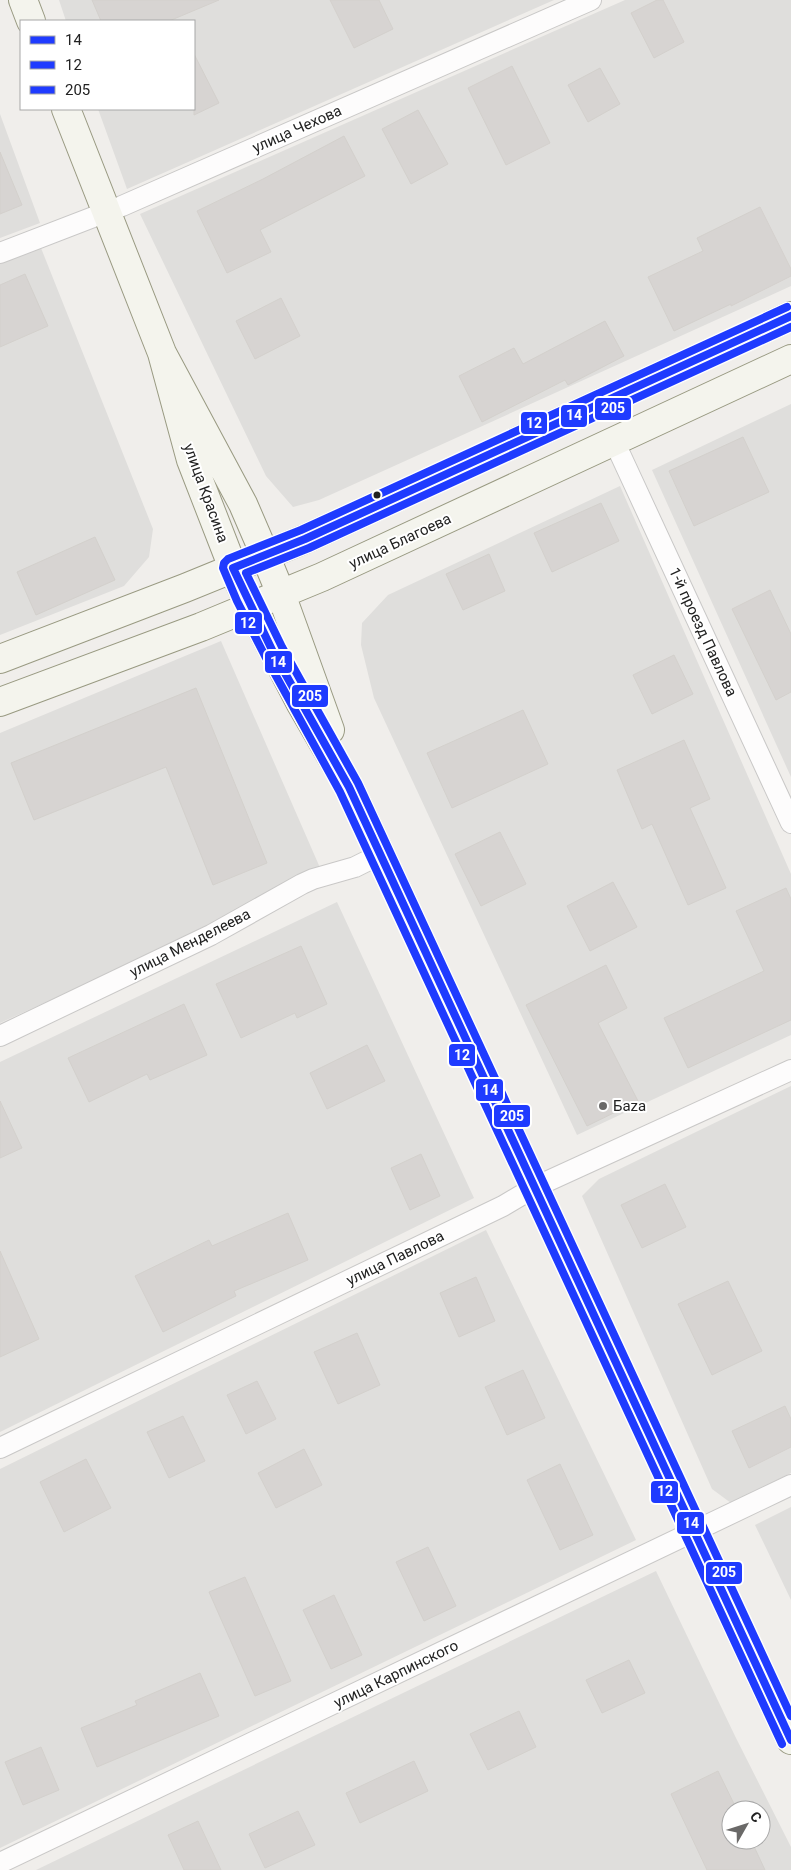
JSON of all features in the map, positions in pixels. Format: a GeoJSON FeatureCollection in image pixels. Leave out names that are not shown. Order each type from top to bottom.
{"type":"FeatureCollection","features":[{"type":"Feature","properties":{"kind":"main road"},"geometry":{"type":"LineString","coordinates":[[23,0],[31,20]]}},
{"type":"Feature","properties":{"kind":"main road","name":"улица Красина"},"geometry":{"type":"LineString","coordinates":[[66,110],[162,353],[243,504],[265,555],[281,594],[349,787]]}},
{"type":"Feature","properties":{"kind":"main road"},"geometry":{"type":"LineString","coordinates":[[0,659],[233,568],[342,522],[791,316]]}},
{"type":"Feature","properties":{"kind":"main road","name":"улица Красина"},"geometry":{"type":"LineString","coordinates":[[162,353],[191,460],[233,568],[250,606],[301,704],[349,787],[381,854],[791,1740]]}},
{"type":"Feature","properties":{"kind":"main road","name":"улица Благоева"},"geometry":{"type":"LineString","coordinates":[[0,702],[150,647],[322,577],[791,359]]}},
{"type":"Feature","properties":{"kind":"street","name":"улица Чехова"},"geometry":{"type":"LineString","coordinates":[[0,253],[106,213],[591,0]]}},
{"type":"Feature","properties":{"kind":"street","name":"1-й проезд Павлова"},"geometry":{"type":"LineString","coordinates":[[614,441],[791,823]]}},
{"type":"Feature","properties":{"kind":"street","name":"улица Менделеева"},"geometry":{"type":"LineString","coordinates":[[0,1036],[211,935],[302,884],[355,867],[381,854]]}},
{"type":"Feature","properties":{"kind":"street","name":"улица Павлова"},"geometry":{"type":"LineString","coordinates":[[0,1448],[503,1206],[535,1187],[791,1070]]}},
{"type":"Feature","properties":{"kind":"street","name":"улица Карпинского"},"geometry":{"type":"LineString","coordinates":[[0,1863],[791,1484]]}},
{"type":"Feature","properties":{"kind":"shaded area"},"geometry":{"type":"Polygon","coordinates":[[[59,0],[554,0],[127,189],[98,110],[195,110],[195,20],[66,20],[59,0]]]}},
{"type":"Feature","properties":{"kind":"shaded area"},"geometry":{"type":"Polygon","coordinates":[[[625,0],[791,0],[791,286],[319,500],[293,507],[266,476],[140,214],[625,0]]]}},
{"type":"Feature","properties":{"kind":"shaded area"},"geometry":{"type":"Polygon","coordinates":[[[0,114],[40,223],[0,238],[0,114]]]}},
{"type":"Feature","properties":{"kind":"shaded area"},"geometry":{"type":"Polygon","coordinates":[[[41,248],[153,529],[149,557],[124,586],[0,635],[0,264],[41,248]]]}},
{"type":"Feature","properties":{"kind":"shaded area"},"geometry":{"type":"Polygon","coordinates":[[[791,404],[791,777],[652,470],[791,404]]]}},
{"type":"Feature","properties":{"kind":"shaded area"},"geometry":{"type":"Polygon","coordinates":[[[620,486],[791,874],[791,1035],[577,1135],[374,698],[361,645],[362,623],[388,595],[620,486]]]}},
{"type":"Feature","properties":{"kind":"shaded area"},"geometry":{"type":"Polygon","coordinates":[[[221,641],[321,870],[88,983],[0,1023],[0,733],[221,641]]]}},
{"type":"Feature","properties":{"kind":"shaded area"},"geometry":{"type":"Polygon","coordinates":[[[337,902],[474,1198],[0,1432],[0,1062],[337,902]]]}},
{"type":"Feature","properties":{"kind":"shaded area"},"geometry":{"type":"Polygon","coordinates":[[[791,1086],[791,1473],[731,1503],[712,1489],[582,1196],[599,1179],[791,1086]]]}},
{"type":"Feature","properties":{"kind":"shaded area"},"geometry":{"type":"Polygon","coordinates":[[[486,1230],[636,1540],[0,1848],[0,1469],[486,1230]]]}},
{"type":"Feature","properties":{"kind":"shaded area"},"geometry":{"type":"Polygon","coordinates":[[[791,1507],[791,1600],[755,1525],[791,1507]]]}},
{"type":"Feature","properties":{"kind":"shaded area"},"geometry":{"type":"Polygon","coordinates":[[[656,1571],[767,1800],[721,1800],[721,1850],[771,1850],[771,1807],[791,1847],[791,1870],[36,1870],[656,1571]]]}},
{"type":"Feature","properties":{"kind":"building"},"geometry":{"type":"Polygon","coordinates":[[[92,0],[219,0],[171,20],[101,20],[92,0]]]}},
{"type":"Feature","properties":{"kind":"building"},"geometry":{"type":"Polygon","coordinates":[[[330,0],[379,0],[393,29],[354,48],[330,0]]]}},
{"type":"Feature","properties":{"kind":"building"},"geometry":{"type":"Polygon","coordinates":[[[657,0],[663,0],[684,42],[654,58],[631,13],[657,0]]]}},
{"type":"Feature","properties":{"kind":"building"},"geometry":{"type":"Polygon","coordinates":[[[195,56],[219,103],[194,115],[195,110],[195,56]]]}},
{"type":"Feature","properties":{"kind":"building"},"geometry":{"type":"Polygon","coordinates":[[[512,66],[550,143],[506,165],[468,88],[512,66]]]}},
{"type":"Feature","properties":{"kind":"building"},"geometry":{"type":"Polygon","coordinates":[[[600,68],[620,104],[588,122],[568,85],[600,68]]]}},
{"type":"Feature","properties":{"kind":"building"},"geometry":{"type":"Polygon","coordinates":[[[418,110],[448,164],[411,184],[382,129],[418,110]]]}},
{"type":"Feature","properties":{"kind":"building"},"geometry":{"type":"Polygon","coordinates":[[[344,136],[365,176],[260,230],[271,252],[227,273],[197,211],[344,136]]]}},
{"type":"Feature","properties":{"kind":"building"},"geometry":{"type":"Polygon","coordinates":[[[0,152],[22,205],[0,214],[0,152]]]}},
{"type":"Feature","properties":{"kind":"building"},"geometry":{"type":"Polygon","coordinates":[[[760,207],[791,269],[791,276],[731,306],[731,304],[674,331],[648,277],[703,251],[697,238],[760,207]]]}},
{"type":"Feature","properties":{"kind":"building"},"geometry":{"type":"Polygon","coordinates":[[[25,274],[48,326],[0,347],[0,285],[25,274]]]}},
{"type":"Feature","properties":{"kind":"building"},"geometry":{"type":"Polygon","coordinates":[[[281,298],[300,336],[255,359],[236,321],[281,298]]]}},
{"type":"Feature","properties":{"kind":"building"},"geometry":{"type":"Polygon","coordinates":[[[605,321],[624,356],[568,385],[565,380],[482,422],[459,376],[514,348],[523,364],[605,321]]]}},
{"type":"Feature","properties":{"kind":"building"},"geometry":{"type":"Polygon","coordinates":[[[743,437],[769,492],[694,526],[669,471],[743,437]]]}},
{"type":"Feature","properties":{"kind":"building"},"geometry":{"type":"Polygon","coordinates":[[[601,503],[619,541],[552,572],[534,533],[601,503]]]}},
{"type":"Feature","properties":{"kind":"building"},"geometry":{"type":"Polygon","coordinates":[[[95,537],[115,580],[36,615],[17,572],[95,537]]]}},
{"type":"Feature","properties":{"kind":"building"},"geometry":{"type":"Polygon","coordinates":[[[489,554],[505,591],[463,610],[446,574],[489,554]]]}},
{"type":"Feature","properties":{"kind":"building"},"geometry":{"type":"Polygon","coordinates":[[[770,590],[791,634],[791,692],[776,700],[732,609],[770,590]]]}},
{"type":"Feature","properties":{"kind":"building"},"geometry":{"type":"Polygon","coordinates":[[[674,655],[693,694],[652,714],[633,675],[674,655]]]}},
{"type":"Feature","properties":{"kind":"building"},"geometry":{"type":"Polygon","coordinates":[[[196,688],[267,863],[213,885],[166,767],[34,820],[11,763],[196,688]]]}},
{"type":"Feature","properties":{"kind":"building"},"geometry":{"type":"Polygon","coordinates":[[[523,710],[548,764],[452,808],[427,753],[523,710]]]}},
{"type":"Feature","properties":{"kind":"building"},"geometry":{"type":"Polygon","coordinates":[[[684,740],[710,799],[690,808],[726,888],[688,905],[652,824],[642,829],[617,770],[684,740]]]}},
{"type":"Feature","properties":{"kind":"building"},"geometry":{"type":"Polygon","coordinates":[[[500,832],[526,884],[481,906],[455,854],[500,832]]]}},
{"type":"Feature","properties":{"kind":"building"},"geometry":{"type":"Polygon","coordinates":[[[613,882],[637,927],[590,951],[567,906],[613,882]]]}},
{"type":"Feature","properties":{"kind":"building"},"geometry":{"type":"Polygon","coordinates":[[[786,888],[791,899],[791,1020],[688,1068],[664,1018],[764,971],[736,911],[786,888]]]}},
{"type":"Feature","properties":{"kind":"building"},"geometry":{"type":"Polygon","coordinates":[[[301,946],[327,1004],[297,1018],[295,1013],[241,1038],[216,984],[301,946]]]}},
{"type":"Feature","properties":{"kind":"building"},"geometry":{"type":"Polygon","coordinates":[[[606,965],[627,1008],[598,1023],[638,1101],[587,1126],[526,1005],[606,965]]]}},
{"type":"Feature","properties":{"kind":"building"},"geometry":{"type":"Polygon","coordinates":[[[184,1004],[207,1055],[150,1080],[147,1074],[89,1102],[68,1058],[184,1004]]]}},
{"type":"Feature","properties":{"kind":"building"},"geometry":{"type":"Polygon","coordinates":[[[367,1045],[385,1081],[327,1109],[310,1073],[367,1045]]]}},
{"type":"Feature","properties":{"kind":"building"},"geometry":{"type":"Polygon","coordinates":[[[0,1101],[22,1148],[0,1158],[0,1101]]]}},
{"type":"Feature","properties":{"kind":"building"},"geometry":{"type":"Polygon","coordinates":[[[421,1154],[440,1196],[410,1210],[391,1168],[421,1154]]]}},
{"type":"Feature","properties":{"kind":"building"},"geometry":{"type":"Polygon","coordinates":[[[665,1184],[686,1227],[642,1248],[621,1205],[665,1184]]]}},
{"type":"Feature","properties":{"kind":"building"},"geometry":{"type":"Polygon","coordinates":[[[288,1213],[308,1260],[234,1291],[236,1296],[163,1332],[135,1276],[209,1240],[212,1246],[288,1213]]]}},
{"type":"Feature","properties":{"kind":"building"},"geometry":{"type":"Polygon","coordinates":[[[0,1251],[39,1339],[0,1357],[0,1251]]]}},
{"type":"Feature","properties":{"kind":"building"},"geometry":{"type":"Polygon","coordinates":[[[476,1277],[495,1321],[459,1337],[440,1293],[476,1277]]]}},
{"type":"Feature","properties":{"kind":"building"},"geometry":{"type":"Polygon","coordinates":[[[728,1281],[762,1351],[712,1375],[678,1304],[728,1281]]]}},
{"type":"Feature","properties":{"kind":"building"},"geometry":{"type":"Polygon","coordinates":[[[357,1333],[380,1385],[338,1404],[314,1352],[357,1333]]]}},
{"type":"Feature","properties":{"kind":"building"},"geometry":{"type":"Polygon","coordinates":[[[523,1370],[545,1418],[507,1435],[485,1387],[523,1370]]]}},
{"type":"Feature","properties":{"kind":"building"},"geometry":{"type":"Polygon","coordinates":[[[257,1381],[276,1419],[246,1434],[227,1395],[257,1381]]]}},
{"type":"Feature","properties":{"kind":"building"},"geometry":{"type":"Polygon","coordinates":[[[785,1406],[791,1419],[791,1447],[749,1468],[732,1431],[785,1406]]]}},
{"type":"Feature","properties":{"kind":"building"},"geometry":{"type":"Polygon","coordinates":[[[183,1416],[205,1461],[169,1478],[147,1432],[183,1416]]]}},
{"type":"Feature","properties":{"kind":"building"},"geometry":{"type":"Polygon","coordinates":[[[304,1449],[322,1485],[276,1508],[258,1473],[304,1449]]]}},
{"type":"Feature","properties":{"kind":"building"},"geometry":{"type":"Polygon","coordinates":[[[86,1459],[111,1508],[64,1532],[40,1482],[86,1459]]]}},
{"type":"Feature","properties":{"kind":"building"},"geometry":{"type":"Polygon","coordinates":[[[560,1464],[593,1535],[560,1550],[527,1480],[560,1464]]]}},
{"type":"Feature","properties":{"kind":"building"},"geometry":{"type":"Polygon","coordinates":[[[428,1547],[456,1606],[424,1621],[396,1562],[428,1547]]]}},
{"type":"Feature","properties":{"kind":"building"},"geometry":{"type":"Polygon","coordinates":[[[245,1577],[291,1681],[255,1696],[209,1592],[245,1577]]]}},
{"type":"Feature","properties":{"kind":"building"},"geometry":{"type":"Polygon","coordinates":[[[334,1595],[362,1655],[331,1669],[303,1610],[334,1595]]]}},
{"type":"Feature","properties":{"kind":"building"},"geometry":{"type":"Polygon","coordinates":[[[629,1660],[645,1693],[602,1713],[586,1680],[629,1660]]]}},
{"type":"Feature","properties":{"kind":"building"},"geometry":{"type":"Polygon","coordinates":[[[200,1673],[219,1716],[97,1767],[81,1728],[137,1705],[135,1701],[200,1673]]]}},
{"type":"Feature","properties":{"kind":"building"},"geometry":{"type":"Polygon","coordinates":[[[519,1711],[536,1747],[488,1770],[470,1734],[519,1711]]]}},
{"type":"Feature","properties":{"kind":"building"},"geometry":{"type":"Polygon","coordinates":[[[41,1747],[59,1790],[23,1805],[5,1762],[41,1747]]]}},
{"type":"Feature","properties":{"kind":"building"},"geometry":{"type":"Polygon","coordinates":[[[414,1761],[428,1791],[360,1823],[346,1793],[414,1761]]]}},
{"type":"Feature","properties":{"kind":"building"},"geometry":{"type":"Polygon","coordinates":[[[718,1771],[732,1800],[721,1800],[721,1850],[756,1850],[765,1870],[707,1870],[671,1794],[718,1771]]]}},
{"type":"Feature","properties":{"kind":"building"},"geometry":{"type":"Polygon","coordinates":[[[298,1811],[315,1845],[265,1868],[249,1834],[298,1811]]]}},
{"type":"Feature","properties":{"kind":"building"},"geometry":{"type":"Polygon","coordinates":[[[198,1821],[221,1870],[184,1870],[168,1835],[198,1821]]]}},
{"type":"Feature","properties":{"kind":"transit line","name":"12"},"geometry":{"type":"LineString","coordinates":[[782,1744],[340,792],[265,656],[237,601],[223,568],[224,563],[228,559],[301,530],[787,307]]}},
{"type":"Feature","properties":{"kind":"transit line","name":"14"},"geometry":{"type":"LineString","coordinates":[[791,316],[305,539],[233,568],[273,652],[349,787],[791,1740]]}},
{"type":"Feature","properties":{"kind":"transit line","name":"205"},"geometry":{"type":"LineString","coordinates":[[791,327],[309,548],[246,573],[282,647],[358,783],[791,1716]]}},
{"type":"Feature","properties":{"kind":"place","name":"Баza"},"geometry":{"type":"Point","coordinates":[603,1106]}}]}
